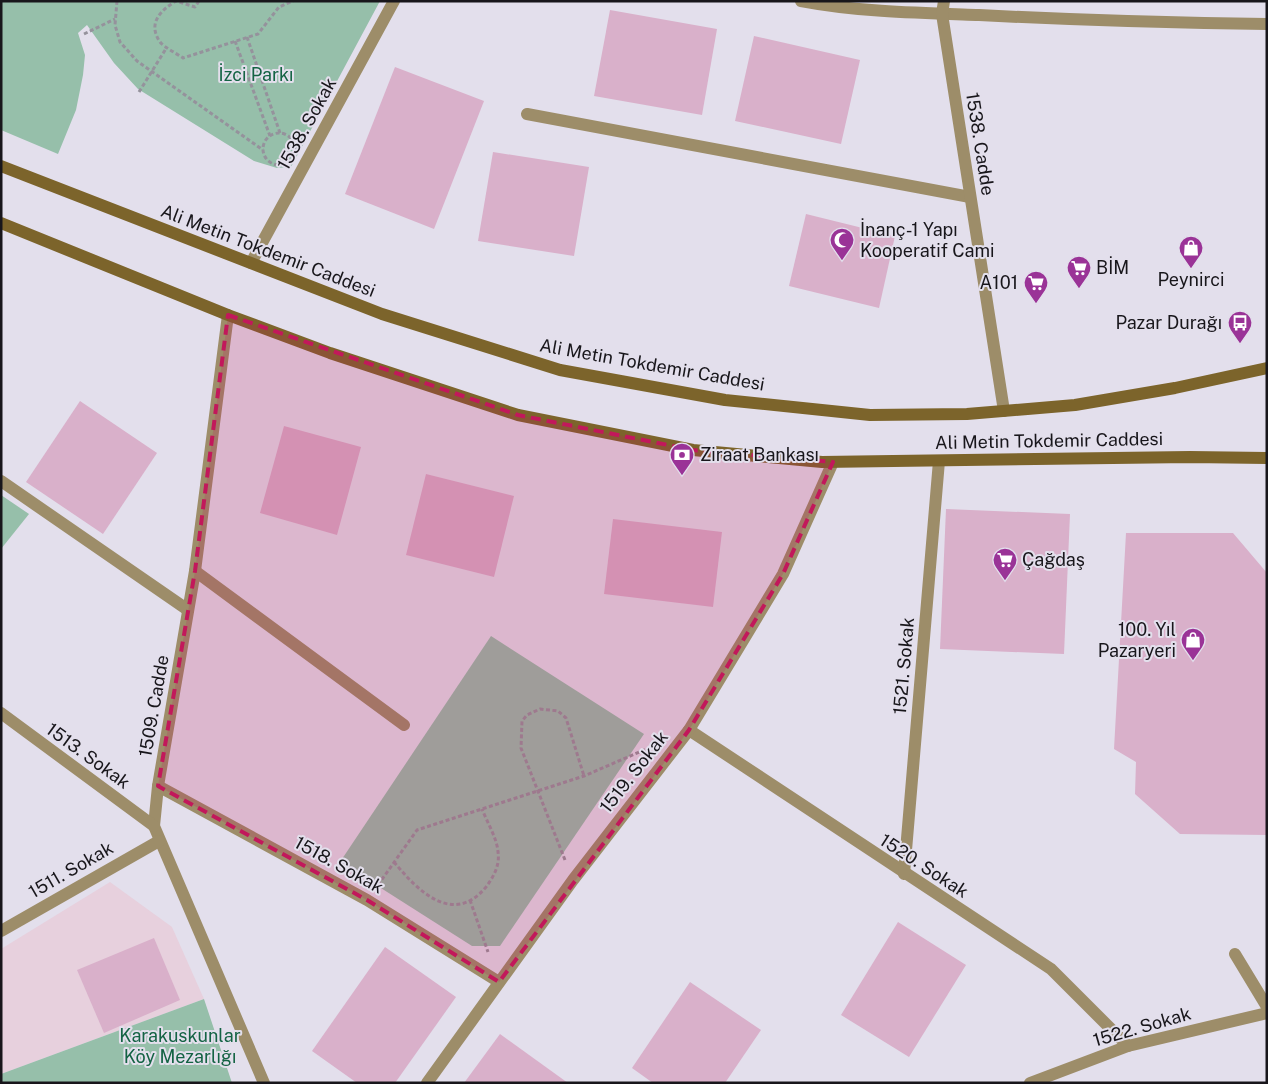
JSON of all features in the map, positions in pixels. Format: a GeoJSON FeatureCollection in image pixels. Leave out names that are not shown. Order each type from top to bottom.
{"type":"FeatureCollection","features":[{"type":"Feature","properties":{"kind":"main road","name":"Ali Metin Tokdemir Caddesi"},"geometry":{"type":"LineString","coordinates":[[1,166],[382,314],[560,370],[725,400],[870,415],[1004,411],[1075,405],[1175,388],[1267,368]]}},
{"type":"Feature","properties":{"kind":"main road","name":"Ali Metin Tokdemir Caddesi"},"geometry":{"type":"LineString","coordinates":[[1,223],[228,315],[330,353],[518,415],[693,450],[833,462],[1190,457],[1267,458]]}},
{"type":"Feature","properties":{"kind":"street","name":"1538. Sokak"},"geometry":{"type":"LineString","coordinates":[[251,263],[394,1]]}},
{"type":"Feature","properties":{"kind":"street"},"geometry":{"type":"LineString","coordinates":[[801,1],[838,8],[943,8],[1133,22],[1267,24]]}},
{"type":"Feature","properties":{"kind":"street","name":"1538. Cadde"},"geometry":{"type":"LineString","coordinates":[[943,8],[1004,411]]}},
{"type":"Feature","properties":{"kind":"street"},"geometry":{"type":"LineString","coordinates":[[527,114],[970,196]]}},
{"type":"Feature","properties":{"kind":"street","name":"1509. Cadde"},"geometry":{"type":"LineString","coordinates":[[228,315],[195,571],[158,786],[154,826],[264,1083]]}},
{"type":"Feature","properties":{"kind":"street","name":"1521. Sokak"},"geometry":{"type":"LineString","coordinates":[[904,874],[939,461]]}},
{"type":"Feature","properties":{"kind":"street","name":"1519. Sokak"},"geometry":{"type":"LineString","coordinates":[[427,1083],[573,880],[688,730],[783,574],[833,462]]}},
{"type":"Feature","properties":{"kind":"street"},"geometry":{"type":"LineString","coordinates":[[1,481],[188,610]]}},
{"type":"Feature","properties":{"kind":"street"},"geometry":{"type":"LineString","coordinates":[[195,571],[404,725]]}},
{"type":"Feature","properties":{"kind":"street","name":"1513. Sokak"},"geometry":{"type":"LineString","coordinates":[[1,713],[154,826]]}},
{"type":"Feature","properties":{"kind":"street","name":"1520. Sokak"},"geometry":{"type":"LineString","coordinates":[[688,730],[1051,969],[1128,1046]]}},
{"type":"Feature","properties":{"kind":"street","name":"1518. Sokak"},"geometry":{"type":"LineString","coordinates":[[158,786],[367,900],[499,982]]}},
{"type":"Feature","properties":{"kind":"street","name":"1511. Sokak"},"geometry":{"type":"LineString","coordinates":[[1,930],[159,840]]}},
{"type":"Feature","properties":{"kind":"street"},"geometry":{"type":"LineString","coordinates":[[1235,954],[1267,1006]]}},
{"type":"Feature","properties":{"kind":"street","name":"1522. Sokak"},"geometry":{"type":"LineString","coordinates":[[1030,1083],[1128,1046],[1267,1013]]}},
{"type":"Feature","properties":{"kind":"path"},"geometry":{"type":"LineString","coordinates":[[117,1],[116,19],[120,42],[150,72],[263,150]]}},
{"type":"Feature","properties":{"kind":"path"},"geometry":{"type":"LineString","coordinates":[[198,1],[195,8],[176,1],[162,10],[156,20],[156,33],[161,43],[183,58],[258,34],[279,7],[293,1]]}},
{"type":"Feature","properties":{"kind":"path"},"geometry":{"type":"LineString","coordinates":[[84,34],[116,19]]}},
{"type":"Feature","properties":{"kind":"path"},"geometry":{"type":"LineString","coordinates":[[247,37],[280,133]]}},
{"type":"Feature","properties":{"kind":"path"},"geometry":{"type":"LineString","coordinates":[[235,41],[270,136]]}},
{"type":"Feature","properties":{"kind":"path"},"geometry":{"type":"LineString","coordinates":[[139,92],[167,47]]}},
{"type":"Feature","properties":{"kind":"path"},"geometry":{"type":"LineString","coordinates":[[280,133],[290,137],[295,151],[290,161],[281,166],[271,164],[264,155],[263,150],[263,145],[270,136],[280,133]]}},
{"type":"Feature","properties":{"kind":"path"},"geometry":{"type":"LineString","coordinates":[[573,880],[521,748],[522,721],[527,715],[540,709],[558,711],[566,718],[584,776]]}},
{"type":"Feature","properties":{"kind":"path"},"geometry":{"type":"LineString","coordinates":[[367,900],[417,830],[584,776],[655,745]]}},
{"type":"Feature","properties":{"kind":"path"},"geometry":{"type":"LineString","coordinates":[[394,862],[415,886],[432,898],[452,906],[470,900],[480,894],[493,877],[498,866],[498,851],[482,809]]}},
{"type":"Feature","properties":{"kind":"path"},"geometry":{"type":"LineString","coordinates":[[470,900],[499,982]]}},
{"type":"Feature","properties":{"kind":"highlighted area"},"geometry":{"type":"Polygon","coordinates":[[[228,315],[518,415],[693,450],[833,462],[783,574],[689,730],[499,982],[367,900],[158,786],[195,571],[228,315]]]}},
{"type":"Feature","properties":{"kind":"shaded area"},"geometry":{"type":"Polygon","coordinates":[[[110,882],[172,927],[204,999],[1,1074],[1,949],[110,882]]]}},
{"type":"Feature","properties":{"kind":"green space","name":"İzci Parkı"},"geometry":{"type":"Polygon","coordinates":[[[1,1],[380,1],[291,167],[277,168],[254,161],[138,89],[114,63],[87,25],[78,33],[85,55],[76,110],[58,154],[1,130],[1,1]]]}},
{"type":"Feature","properties":{"kind":"green space"},"geometry":{"type":"Polygon","coordinates":[[[1,495],[29,514],[1,549],[1,495]]]}},
{"type":"Feature","properties":{"kind":"green space"},"geometry":{"type":"Polygon","coordinates":[[[491,636],[644,734],[500,946],[472,946],[340,862],[491,636]]]}},
{"type":"Feature","properties":{"kind":"green space","name":"Karakuskunlar Köy Mezarlığı"},"geometry":{"type":"Polygon","coordinates":[[[204,999],[232,1083],[1,1083],[1,1074],[204,999]]]}},
{"type":"Feature","properties":{"kind":"building"},"geometry":{"type":"Polygon","coordinates":[[[610,10],[717,29],[702,115],[594,96],[610,10]]]}},
{"type":"Feature","properties":{"kind":"building"},"geometry":{"type":"Polygon","coordinates":[[[754,36],[860,60],[841,144],[735,121],[754,36]]]}},
{"type":"Feature","properties":{"kind":"building"},"geometry":{"type":"Polygon","coordinates":[[[395,67],[484,101],[434,229],[345,194],[395,67]]]}},
{"type":"Feature","properties":{"kind":"building"},"geometry":{"type":"Polygon","coordinates":[[[493,152],[589,167],[574,256],[478,241],[493,152]]]}},
{"type":"Feature","properties":{"kind":"building","name":"İnanç-1 Yapı Kooperatif Cami"},"geometry":{"type":"Polygon","coordinates":[[[806,214],[895,236],[879,308],[789,286],[806,214]]]}},
{"type":"Feature","properties":{"kind":"building"},"geometry":{"type":"Polygon","coordinates":[[[80,401],[157,453],[103,534],[26,482],[80,401]]]}},
{"type":"Feature","properties":{"kind":"building"},"geometry":{"type":"Polygon","coordinates":[[[284,426],[361,447],[337,535],[260,513],[284,426]]]}},
{"type":"Feature","properties":{"kind":"building"},"geometry":{"type":"Polygon","coordinates":[[[426,474],[514,496],[494,577],[406,555],[426,474]]]}},
{"type":"Feature","properties":{"kind":"building","name":"Çağdaş"},"geometry":{"type":"Polygon","coordinates":[[[946,509],[1070,514],[1064,654],[940,649],[946,509]]]}},
{"type":"Feature","properties":{"kind":"building"},"geometry":{"type":"Polygon","coordinates":[[[613,519],[722,532],[713,607],[604,594],[613,519]]]}},
{"type":"Feature","properties":{"kind":"building","name":"100. Yıl Pazaryeri"},"geometry":{"type":"Polygon","coordinates":[[[1126,533],[1233,533],[1267,573],[1267,835],[1180,834],[1135,794],[1136,762],[1114,749],[1126,533]]]}},
{"type":"Feature","properties":{"kind":"building"},"geometry":{"type":"Polygon","coordinates":[[[898,922],[966,965],[909,1057],[841,1015],[898,922]]]}},
{"type":"Feature","properties":{"kind":"building"},"geometry":{"type":"Polygon","coordinates":[[[154,938],[180,1000],[104,1033],[77,970],[154,938]]]}},
{"type":"Feature","properties":{"kind":"building"},"geometry":{"type":"Polygon","coordinates":[[[385,947],[456,997],[395,1083],[357,1083],[312,1051],[385,947]]]}},
{"type":"Feature","properties":{"kind":"building"},"geometry":{"type":"Polygon","coordinates":[[[690,982],[761,1030],[725,1083],[653,1083],[632,1068],[690,982]]]}},
{"type":"Feature","properties":{"kind":"building"},"geometry":{"type":"Polygon","coordinates":[[[500,1034],[568,1083],[464,1083],[500,1034]]]}},
{"type":"Feature","properties":{"kind":"place","name":"İnanç-1 Yapı Kooperatif Cami"},"geometry":{"type":"Point","coordinates":[842,261]}},
{"type":"Feature","properties":{"kind":"place","name":"Peynirci"},"geometry":{"type":"Point","coordinates":[1191,269]}},
{"type":"Feature","properties":{"kind":"place","name":"BİM"},"geometry":{"type":"Point","coordinates":[1079,289]}},
{"type":"Feature","properties":{"kind":"place","name":"A101"},"geometry":{"type":"Point","coordinates":[1036,304]}},
{"type":"Feature","properties":{"kind":"place","name":"Pazar Durağı"},"geometry":{"type":"Point","coordinates":[1240,344]}},
{"type":"Feature","properties":{"kind":"place","name":"Ziraat Bankası"},"geometry":{"type":"Point","coordinates":[682,476]}},
{"type":"Feature","properties":{"kind":"place","name":"Çağdaş"},"geometry":{"type":"Point","coordinates":[1005,581]}},
{"type":"Feature","properties":{"kind":"place","name":"100. Yıl Pazaryeri"},"geometry":{"type":"Point","coordinates":[1193,661]}}]}
